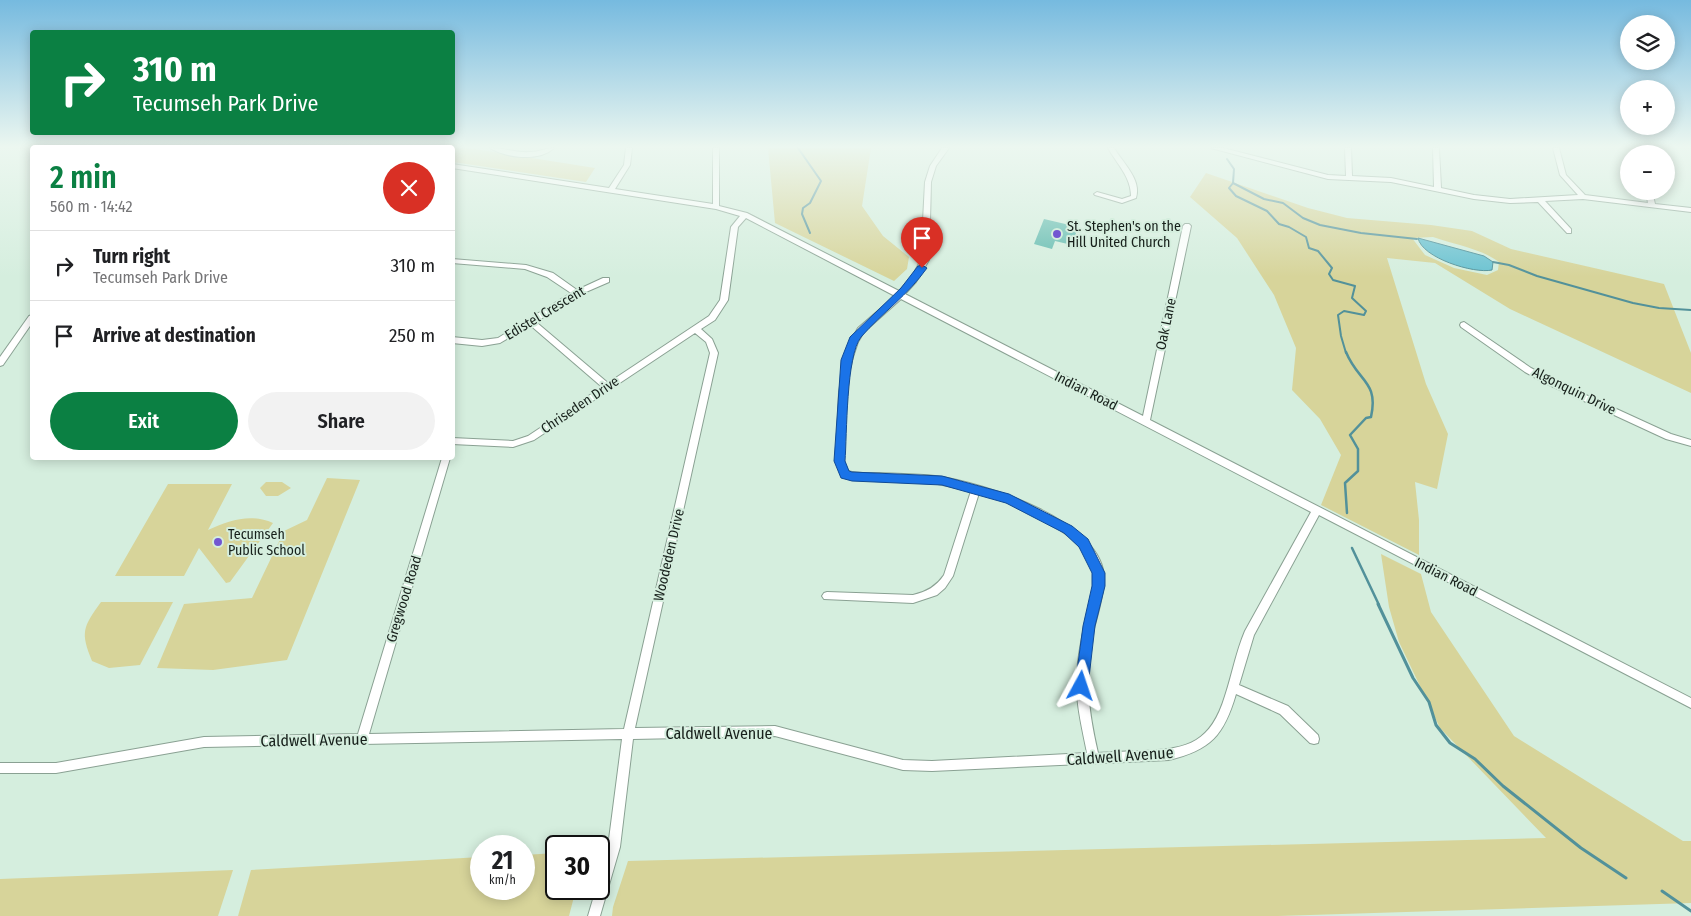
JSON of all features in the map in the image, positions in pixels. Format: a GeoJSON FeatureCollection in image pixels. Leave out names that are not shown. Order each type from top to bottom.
{"type":"FeatureCollection","features":[{"type":"Feature","properties":{"kind":"street","name":"Indian Road"},"geometry":{"type":"LineString","coordinates":[[616,191],[716,207],[745,216],[1691,703]]}},
{"type":"Feature","properties":{"kind":"street"},"geometry":{"type":"LineString","coordinates":[[716,191],[716,207]]}},
{"type":"Feature","properties":{"kind":"street"},"geometry":{"type":"LineString","coordinates":[[928,191],[925,260],[919,273],[900,295],[855,337],[846,360],[840,461],[842,468],[845,474],[852,476],[942,480],[1009,499],[1068,530],[1084,543],[1099,573],[1099,586],[1089,626],[1083,666],[1081,701],[1094,758]]}},
{"type":"Feature","properties":{"kind":"street"},"geometry":{"type":"LineString","coordinates":[[1097,194],[1122,201],[1134,196],[1134,191]]}},
{"type":"Feature","properties":{"kind":"street"},"geometry":{"type":"LineString","coordinates":[[1442,191],[1489,199],[1540,200],[1583,197],[1691,210]]}},
{"type":"Feature","properties":{"kind":"street"},"geometry":{"type":"LineString","coordinates":[[1578,191],[1583,197]]}},
{"type":"Feature","properties":{"kind":"street"},"geometry":{"type":"LineString","coordinates":[[1540,200],[1569,231]]}},
{"type":"Feature","properties":{"kind":"street"},"geometry":{"type":"LineString","coordinates":[[1651,200],[1652,205]]}},
{"type":"Feature","properties":{"kind":"street"},"geometry":{"type":"LineString","coordinates":[[696,329],[712,318],[724,300],[735,227],[745,216]]}},
{"type":"Feature","properties":{"kind":"street","name":"Oak Lane"},"geometry":{"type":"LineString","coordinates":[[1146,422],[1187,226]]}},
{"type":"Feature","properties":{"kind":"street"},"geometry":{"type":"LineString","coordinates":[[455,261],[526,266],[550,275],[576,293]]}},
{"type":"Feature","properties":{"kind":"street","name":"Edistel Crescent"},"geometry":{"type":"LineString","coordinates":[[455,340],[492,343],[592,284],[606,280]]}},
{"type":"Feature","properties":{"kind":"street"},"geometry":{"type":"LineString","coordinates":[[0,363],[30,321]]}},
{"type":"Feature","properties":{"kind":"street"},"geometry":{"type":"LineString","coordinates":[[530,322],[606,386]]}},
{"type":"Feature","properties":{"kind":"street","name":"Algonquin Drive"},"geometry":{"type":"LineString","coordinates":[[1464,325],[1528,370],[1548,381],[1669,437],[1691,443]]}},
{"type":"Feature","properties":{"kind":"street","name":"Chriseden Drive"},"geometry":{"type":"LineString","coordinates":[[455,441],[513,444],[522,442],[696,329]]}},
{"type":"Feature","properties":{"kind":"street","name":"Woodeden Drive"},"geometry":{"type":"LineString","coordinates":[[594,916],[614,847],[628,734],[714,354],[709,341],[696,329]]}},
{"type":"Feature","properties":{"kind":"street","name":"Gregwood Road"},"geometry":{"type":"LineString","coordinates":[[362,740],[445,460]]}},
{"type":"Feature","properties":{"kind":"street"},"geometry":{"type":"LineString","coordinates":[[827,596],[913,599],[925,597],[936,591],[944,584],[948,576],[976,489]]}},
{"type":"Feature","properties":{"kind":"street","name":"Caldwell Avenue"},"geometry":{"type":"LineString","coordinates":[[0,768],[56,768],[204,742],[775,731],[903,765],[932,766],[1169,755],[1185,751],[1202,743],[1215,731],[1223,717],[1249,635],[1317,510]]}},
{"type":"Feature","properties":{"kind":"street"},"geometry":{"type":"LineString","coordinates":[[1232,687],[1284,710],[1314,738]]}},
{"type":"Feature","properties":{"kind":"shaded area"},"geometry":{"type":"Polygon","coordinates":[[[772,191],[864,191],[862,206],[883,236],[909,257],[907,269],[894,281],[775,223],[772,191]]]}},
{"type":"Feature","properties":{"kind":"shaded area"},"geometry":{"type":"Polygon","coordinates":[[[1194,191],[1258,191],[1308,208],[1347,218],[1431,225],[1472,231],[1511,249],[1664,284],[1691,353],[1691,393],[1510,309],[1435,263],[1387,258],[1426,384],[1448,434],[1437,489],[1415,482],[1419,520],[1419,555],[1321,505],[1341,455],[1320,419],[1292,390],[1296,348],[1274,295],[1237,238],[1190,197],[1194,191]],[[1433,237],[1412,238],[1425,255],[1454,268],[1487,275],[1498,270],[1499,262],[1476,250],[1433,237]]]}},
{"type":"Feature","properties":{"kind":"shaded area"},"geometry":{"type":"Polygon","coordinates":[[[327,478],[360,480],[287,660],[213,670],[157,668],[184,604],[252,598],[284,531],[307,520],[327,478]]]}},
{"type":"Feature","properties":{"kind":"shaded area"},"geometry":{"type":"Polygon","coordinates":[[[266,482],[282,482],[291,488],[278,496],[266,496],[260,488],[266,482]]]}},
{"type":"Feature","properties":{"kind":"shaded area"},"geometry":{"type":"Polygon","coordinates":[[[168,484],[232,484],[208,530],[224,523],[248,518],[257,518],[273,523],[230,582],[226,583],[199,548],[184,576],[115,576],[168,484]]]}},
{"type":"Feature","properties":{"kind":"shaded area"},"geometry":{"type":"Polygon","coordinates":[[[1381,554],[1421,574],[1431,612],[1514,736],[1683,841],[1691,841],[1691,903],[1278,916],[612,916],[613,907],[628,861],[1546,838],[1440,728],[1399,642],[1389,607],[1381,554]]]}},
{"type":"Feature","properties":{"kind":"shaded area"},"geometry":{"type":"Polygon","coordinates":[[[101,602],[173,602],[140,665],[109,668],[92,661],[86,643],[85,630],[90,618],[101,602]]]}},
{"type":"Feature","properties":{"kind":"shaded area"},"geometry":{"type":"Polygon","coordinates":[[[535,854],[545,854],[545,900],[573,900],[569,916],[238,916],[251,870],[470,858],[470,900],[535,900],[535,854]]]}},
{"type":"Feature","properties":{"kind":"shaded area"},"geometry":{"type":"Polygon","coordinates":[[[233,870],[218,916],[0,916],[0,879],[233,870]]]}},
{"type":"Feature","properties":{"kind":"water"},"geometry":{"type":"Polygon","coordinates":[[[1418,238],[1484,256],[1493,262],[1492,270],[1473,270],[1438,258],[1422,245],[1418,238]]]}},
{"type":"Feature","properties":{"kind":"building","name":"St. Stephen's on the Hill United Church"},"geometry":{"type":"Polygon","coordinates":[[[1044,219],[1078,227],[1072,245],[1055,241],[1052,249],[1034,244],[1044,219]]]}},
{"type":"Feature","properties":{"kind":"waterway"},"geometry":{"type":"LineString","coordinates":[[810,233],[802,214],[803,208],[810,203],[816,191]]}},
{"type":"Feature","properties":{"kind":"waterway"},"geometry":{"type":"LineString","coordinates":[[1231,191],[1236,196],[1267,211],[1279,224],[1289,227],[1306,237],[1309,248],[1318,251],[1332,268],[1329,274],[1333,280],[1355,286],[1352,298],[1366,311],[1364,315],[1344,311],[1338,315],[1346,353]]}},
{"type":"Feature","properties":{"kind":"waterway"},"geometry":{"type":"LineString","coordinates":[[1248,191],[1264,199],[1283,203],[1303,218],[1320,225],[1361,233],[1417,239]]}},
{"type":"Feature","properties":{"kind":"waterway"},"geometry":{"type":"LineString","coordinates":[[1493,262],[1509,265],[1537,276],[1633,303],[1659,308],[1691,310]]}},
{"type":"Feature","properties":{"kind":"waterway"},"geometry":{"type":"LineString","coordinates":[[1346,352],[1370,389],[1373,405],[1371,417],[1366,418],[1350,435],[1358,449],[1358,471],[1345,483],[1347,513]]}},
{"type":"Feature","properties":{"kind":"waterway"},"geometry":{"type":"LineString","coordinates":[[1352,548],[1379,605]]}},
{"type":"Feature","properties":{"kind":"waterway"},"geometry":{"type":"LineString","coordinates":[[1378,604],[1413,678],[1429,702],[1436,725],[1450,743],[1475,759],[1503,786],[1581,848],[1626,878]]}},
{"type":"Feature","properties":{"kind":"waterway"},"geometry":{"type":"LineString","coordinates":[[1662,891],[1691,911]]}},
{"type":"Feature","properties":{"kind":"place","name":"St. Stephen's on the Hill United Church"},"geometry":{"type":"Point","coordinates":[1057,234]}},
{"type":"Feature","properties":{"kind":"place","name":"Tecumseh Public School"},"geometry":{"type":"Point","coordinates":[218,542]}},
{"type":"Feature","properties":{"kind":"route"},"geometry":{"type":"LineString","coordinates":[[922,268],[905,290],[855,337],[846,360],[840,461],[842,468],[845,474],[852,476],[942,480],[1009,499],[1068,530],[1084,543],[1099,573],[1099,586],[1089,626],[1081,686]]}}]}
